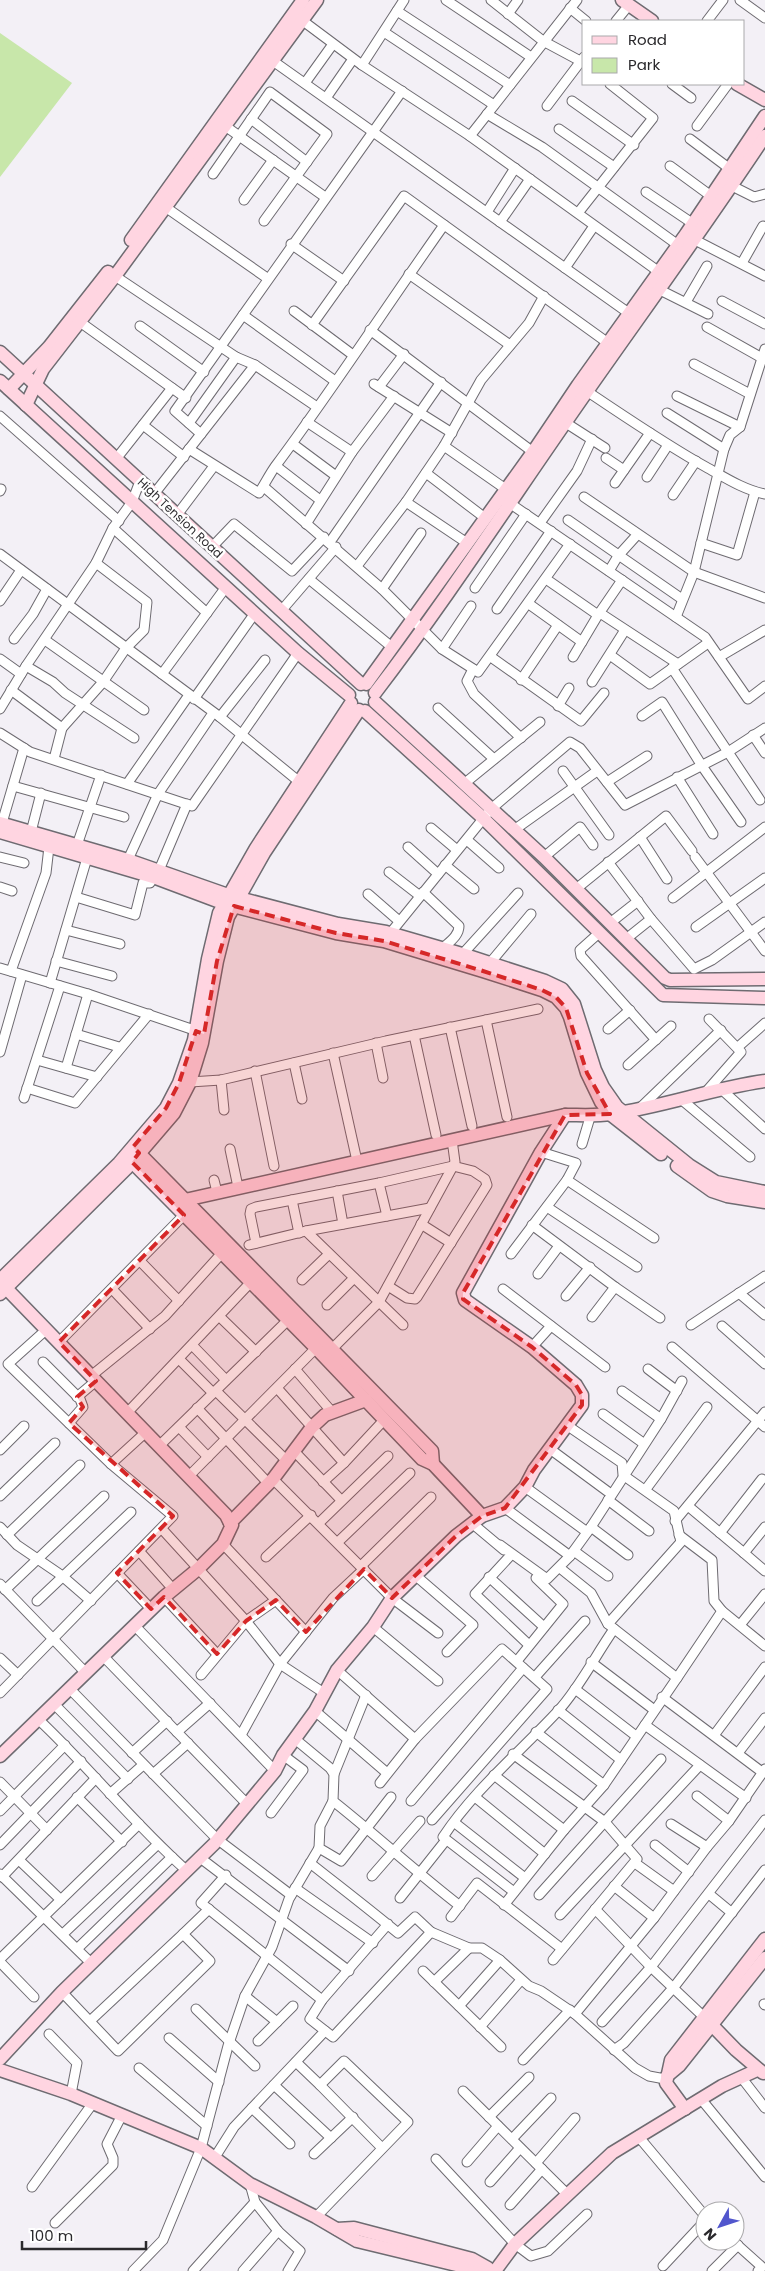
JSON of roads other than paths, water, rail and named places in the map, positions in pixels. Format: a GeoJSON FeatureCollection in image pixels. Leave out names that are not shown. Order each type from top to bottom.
{"type":"FeatureCollection","features":[{"type":"Feature","properties":{"kind":"street"},"geometry":{"type":"LineString","coordinates":[[220,123],[273,61],[298,17],[303,0]]}},
{"type":"Feature","properties":{"kind":"street"},"geometry":{"type":"LineString","coordinates":[[26,405],[44,369],[115,276],[220,123],[298,17],[317,0]]}},
{"type":"Feature","properties":{"kind":"street"},"geometry":{"type":"LineString","coordinates":[[362,65],[404,0]]}},
{"type":"Feature","properties":{"kind":"street"},"geometry":{"type":"LineString","coordinates":[[446,0],[531,56]]}},
{"type":"Feature","properties":{"kind":"street"},"geometry":{"type":"LineString","coordinates":[[491,0],[543,41],[582,60]]}},
{"type":"Feature","properties":{"kind":"street"},"geometry":{"type":"LineString","coordinates":[[508,14],[518,0]]}},
{"type":"Feature","properties":{"kind":"street"},"geometry":{"type":"LineString","coordinates":[[470,136],[531,56],[577,0]]}},
{"type":"Feature","properties":{"kind":"street"},"geometry":{"type":"LineString","coordinates":[[708,20],[723,0]]}},
{"type":"Feature","properties":{"kind":"street"},"geometry":{"type":"LineString","coordinates":[[740,0],[765,18]]}},
{"type":"Feature","properties":{"kind":"street"},"geometry":{"type":"LineString","coordinates":[[616,20],[625,3],[650,20]]}},
{"type":"Feature","properties":{"kind":"street"},"geometry":{"type":"LineString","coordinates":[[570,8],[585,20]]}},
{"type":"Feature","properties":{"kind":"street"},"geometry":{"type":"LineString","coordinates":[[397,11],[510,85]]}},
{"type":"Feature","properties":{"kind":"street"},"geometry":{"type":"LineString","coordinates":[[298,17],[353,59],[470,136],[664,275]]}},
{"type":"Feature","properties":{"kind":"street"},"geometry":{"type":"LineString","coordinates":[[384,32],[494,105]]}},
{"type":"Feature","properties":{"kind":"street"},"geometry":{"type":"LineString","coordinates":[[305,83],[333,44]]}},
{"type":"Feature","properties":{"kind":"street"},"geometry":{"type":"LineString","coordinates":[[326,98],[353,59]]}},
{"type":"Feature","properties":{"kind":"street"},"geometry":{"type":"LineString","coordinates":[[273,61],[630,314]]}},
{"type":"Feature","properties":{"kind":"street"},"geometry":{"type":"LineString","coordinates":[[547,106],[582,61]]}},
{"type":"Feature","properties":{"kind":"street"},"geometry":{"type":"LineString","coordinates":[[578,214],[614,167],[634,145],[653,118],[611,85]]}},
{"type":"Feature","properties":{"kind":"street"},"geometry":{"type":"LineString","coordinates":[[673,85],[691,98]]}},
{"type":"Feature","properties":{"kind":"street"},"geometry":{"type":"LineString","coordinates":[[696,126],[727,85]]}},
{"type":"Feature","properties":{"kind":"street"},"geometry":{"type":"LineString","coordinates":[[739,85],[765,100]]}},
{"type":"Feature","properties":{"kind":"street"},"geometry":{"type":"LineString","coordinates":[[201,434],[175,410],[186,398],[267,278],[402,91]]}},
{"type":"Feature","properties":{"kind":"street"},"geometry":{"type":"LineString","coordinates":[[213,174],[270,92],[327,134],[264,221]]}},
{"type":"Feature","properties":{"kind":"street"},"geometry":{"type":"LineString","coordinates":[[572,101],[634,145]]}},
{"type":"Feature","properties":{"kind":"street"},"geometry":{"type":"LineString","coordinates":[[487,114],[542,147],[678,245]]}},
{"type":"Feature","properties":{"kind":"street"},"geometry":{"type":"LineString","coordinates":[[0,1756],[151,1609],[198,1569],[223,1544],[232,1525],[226,1515],[189,1476],[59,1342],[1,1286],[174,1113],[190,1082],[200,1032],[232,901],[256,848],[303,785],[356,705],[375,698],[422,631],[533,452],[660,290],[664,275],[678,245],[765,116]]}},
{"type":"Feature","properties":{"kind":"street"},"geometry":{"type":"LineString","coordinates":[[251,119],[307,162]]}},
{"type":"Feature","properties":{"kind":"street"},"geometry":{"type":"LineString","coordinates":[[220,123],[325,197]]}},
{"type":"Feature","properties":{"kind":"street"},"geometry":{"type":"LineString","coordinates":[[559,128],[614,167]]}},
{"type":"Feature","properties":{"kind":"street"},"geometry":{"type":"LineString","coordinates":[[356,705],[353,688],[364,684],[393,648],[485,518],[506,497],[566,423],[608,343],[630,314],[695,240],[765,136]]}},
{"type":"Feature","properties":{"kind":"street"},"geometry":{"type":"LineString","coordinates":[[690,139],[730,169]]}},
{"type":"Feature","properties":{"kind":"street"},"geometry":{"type":"LineString","coordinates":[[244,200],[273,160]]}},
{"type":"Feature","properties":{"kind":"street"},"geometry":{"type":"LineString","coordinates":[[670,166],[711,196]]}},
{"type":"Feature","properties":{"kind":"street"},"geometry":{"type":"LineString","coordinates":[[487,212],[515,168]]}},
{"type":"Feature","properties":{"kind":"street"},"geometry":{"type":"LineString","coordinates":[[500,222],[530,179]]}},
{"type":"Feature","properties":{"kind":"street"},"geometry":{"type":"LineString","coordinates":[[732,186],[754,196],[765,194]]}},
{"type":"Feature","properties":{"kind":"street"},"geometry":{"type":"LineString","coordinates":[[646,192],[692,223]]}},
{"type":"Feature","properties":{"kind":"street"},"geometry":{"type":"LineString","coordinates":[[312,325],[404,196],[608,343]]}},
{"type":"Feature","properties":{"kind":"street"},"geometry":{"type":"LineString","coordinates":[[162,205],[267,278]]}},
{"type":"Feature","properties":{"kind":"street"},"geometry":{"type":"LineString","coordinates":[[4,385],[24,374],[49,346],[162,205]]}},
{"type":"Feature","properties":{"kind":"street"},"geometry":{"type":"LineString","coordinates":[[190,449],[259,493],[444,225]]}},
{"type":"Feature","properties":{"kind":"street"},"geometry":{"type":"LineString","coordinates":[[565,268],[594,226]]}},
{"type":"Feature","properties":{"kind":"street"},"geometry":{"type":"LineString","coordinates":[[742,263],[763,226]]}},
{"type":"Feature","properties":{"kind":"street"},"geometry":{"type":"LineString","coordinates":[[695,240],[765,276]]}},
{"type":"Feature","properties":{"kind":"street"},"geometry":{"type":"LineString","coordinates":[[291,244],[344,281]]}},
{"type":"Feature","properties":{"kind":"street"},"geometry":{"type":"LineString","coordinates":[[686,302],[707,266]]}},
{"type":"Feature","properties":{"kind":"street"},"geometry":{"type":"LineString","coordinates":[[410,274],[510,345]]}},
{"type":"Feature","properties":{"kind":"street"},"geometry":{"type":"LineString","coordinates":[[115,276],[236,357],[255,365],[317,407]]}},
{"type":"Feature","properties":{"kind":"street"},"geometry":{"type":"LineString","coordinates":[[660,290],[708,314]]}},
{"type":"Feature","properties":{"kind":"street"},"geometry":{"type":"LineString","coordinates":[[357,566],[406,502],[452,434],[481,380],[529,323],[544,296]]}},
{"type":"Feature","properties":{"kind":"street"},"geometry":{"type":"LineString","coordinates":[[722,301],[765,324]]}},
{"type":"Feature","properties":{"kind":"street"},"geometry":{"type":"LineString","coordinates":[[294,311],[353,355]]}},
{"type":"Feature","properties":{"kind":"street"},"geometry":{"type":"LineString","coordinates":[[243,315],[335,381]]}},
{"type":"Feature","properties":{"kind":"street"},"geometry":{"type":"LineString","coordinates":[[80,322],[186,398]]}},
{"type":"Feature","properties":{"kind":"street"},"geometry":{"type":"LineString","coordinates":[[140,326],[204,372]]}},
{"type":"Feature","properties":{"kind":"street"},"geometry":{"type":"LineString","coordinates":[[676,617],[694,572],[724,449],[730,435],[740,427],[764,355],[707,327]]}},
{"type":"Feature","properties":{"kind":"street"},"geometry":{"type":"LineString","coordinates":[[370,330],[533,452]]}},
{"type":"Feature","properties":{"kind":"street","name":"High Tension Road"},"geometry":{"type":"LineString","coordinates":[[0,352],[282,611],[364,684],[373,689],[375,698],[465,783],[487,814]]}},
{"type":"Feature","properties":{"kind":"street"},"geometry":{"type":"LineString","coordinates":[[404,354],[377,385],[452,434]]}},
{"type":"Feature","properties":{"kind":"street"},"geometry":{"type":"LineString","coordinates":[[189,423],[236,357]]}},
{"type":"Feature","properties":{"kind":"street"},"geometry":{"type":"LineString","coordinates":[[694,364],[750,394]]}},
{"type":"Feature","properties":{"kind":"street"},"geometry":{"type":"LineString","coordinates":[[154,494],[255,365]]}},
{"type":"Feature","properties":{"kind":"street"},"geometry":{"type":"LineString","coordinates":[[282,611],[309,579],[330,542],[418,412],[441,382]]}},
{"type":"Feature","properties":{"kind":"street","name":"High Tension Road"},"geometry":{"type":"LineString","coordinates":[[4,385],[356,705],[487,814]]}},
{"type":"Feature","properties":{"kind":"street"},"geometry":{"type":"LineString","coordinates":[[116,459],[172,388]]}},
{"type":"Feature","properties":{"kind":"street"},"geometry":{"type":"LineString","coordinates":[[583,388],[668,445],[718,474],[755,492],[765,494]]}},
{"type":"Feature","properties":{"kind":"street"},"geometry":{"type":"LineString","coordinates":[[306,524],[352,452],[394,396]]}},
{"type":"Feature","properties":{"kind":"street"},"geometry":{"type":"LineString","coordinates":[[677,396],[740,427]]}},
{"type":"Feature","properties":{"kind":"street"},"geometry":{"type":"LineString","coordinates":[[667,413],[724,449]]}},
{"type":"Feature","properties":{"kind":"street"},"geometry":{"type":"LineString","coordinates":[[0,416],[116,524],[207,613]]}},
{"type":"Feature","properties":{"kind":"street"},"geometry":{"type":"LineString","coordinates":[[307,422],[352,452]]}},
{"type":"Feature","properties":{"kind":"street"},"geometry":{"type":"LineString","coordinates":[[566,423],[605,448]]}},
{"type":"Feature","properties":{"kind":"street"},"geometry":{"type":"LineString","coordinates":[[143,425],[184,457]]}},
{"type":"Feature","properties":{"kind":"street"},"geometry":{"type":"LineString","coordinates":[[615,483],[650,433]]}},
{"type":"Feature","properties":{"kind":"street"},"geometry":{"type":"LineString","coordinates":[[540,523],[576,471],[592,439]]}},
{"type":"Feature","properties":{"kind":"street"},"geometry":{"type":"LineString","coordinates":[[293,444],[336,476]]}},
{"type":"Feature","properties":{"kind":"street"},"geometry":{"type":"LineString","coordinates":[[647,477],[668,445]]}},
{"type":"Feature","properties":{"kind":"street"},"geometry":{"type":"LineString","coordinates":[[444,446],[526,514],[705,637],[748,700],[765,686]]}},
{"type":"Feature","properties":{"kind":"street"},"geometry":{"type":"LineString","coordinates":[[606,458],[624,470]]}},
{"type":"Feature","properties":{"kind":"street"},"geometry":{"type":"LineString","coordinates":[[673,496],[696,461]]}},
{"type":"Feature","properties":{"kind":"street"},"geometry":{"type":"LineString","coordinates":[[177,515],[214,466]]}},
{"type":"Feature","properties":{"kind":"street"},"geometry":{"type":"LineString","coordinates":[[276,466],[320,500]]}},
{"type":"Feature","properties":{"kind":"street"},"geometry":{"type":"LineString","coordinates":[[426,473],[485,518]]}},
{"type":"Feature","properties":{"kind":"street"},"geometry":{"type":"LineString","coordinates":[[0,709],[26,666],[46,640],[96,563],[116,524],[132,502],[140,481]]}},
{"type":"Feature","properties":{"kind":"street"},"geometry":{"type":"LineString","coordinates":[[264,487],[357,566],[422,631],[442,648],[478,672],[529,604],[570,544]]}},
{"type":"Feature","properties":{"kind":"street"},"geometry":{"type":"LineString","coordinates":[[701,543],[737,555],[755,492]]}},
{"type":"Feature","properties":{"kind":"street"},"geometry":{"type":"LineString","coordinates":[[584,497],[694,572],[765,598]]}},
{"type":"Feature","properties":{"kind":"street"},"geometry":{"type":"LineString","coordinates":[[406,502],[467,543]]}},
{"type":"Feature","properties":{"kind":"street"},"geometry":{"type":"LineString","coordinates":[[475,588],[526,514]]}},
{"type":"Feature","properties":{"kind":"street"},"geometry":{"type":"LineString","coordinates":[[568,520],[682,599]]}},
{"type":"Feature","properties":{"kind":"street"},"geometry":{"type":"LineString","coordinates":[[212,547],[234,524],[292,571],[330,542]]}},
{"type":"Feature","properties":{"kind":"street"},"geometry":{"type":"LineString","coordinates":[[497,609],[551,531]]}},
{"type":"Feature","properties":{"kind":"street"},"geometry":{"type":"LineString","coordinates":[[382,589],[420,533]]}},
{"type":"Feature","properties":{"kind":"street"},"geometry":{"type":"LineString","coordinates":[[609,571],[618,556],[637,534]]}},
{"type":"Feature","properties":{"kind":"street"},"geometry":{"type":"LineString","coordinates":[[0,554],[217,715],[303,785]]}},
{"type":"Feature","properties":{"kind":"street"},"geometry":{"type":"LineString","coordinates":[[54,759],[62,728],[103,682],[126,648],[144,630],[148,602],[96,563]]}},
{"type":"Feature","properties":{"kind":"street"},"geometry":{"type":"LineString","coordinates":[[0,600],[21,570]]}},
{"type":"Feature","properties":{"kind":"street"},"geometry":{"type":"LineString","coordinates":[[309,579],[393,648]]}},
{"type":"Feature","properties":{"kind":"street"},"geometry":{"type":"LineString","coordinates":[[546,579],[625,630],[675,666],[760,800]]}},
{"type":"Feature","properties":{"kind":"street"},"geometry":{"type":"LineString","coordinates":[[573,657],[622,580]]}},
{"type":"Feature","properties":{"kind":"street"},"geometry":{"type":"LineString","coordinates":[[162,674],[226,587]]}},
{"type":"Feature","properties":{"kind":"street"},"geometry":{"type":"LineString","coordinates":[[14,639],[33,614],[47,588]]}},
{"type":"Feature","properties":{"kind":"street"},"geometry":{"type":"LineString","coordinates":[[529,604],[582,642]]}},
{"type":"Feature","properties":{"kind":"street"},"geometry":{"type":"LineString","coordinates":[[442,648],[471,606]]}},
{"type":"Feature","properties":{"kind":"street"},"geometry":{"type":"LineString","coordinates":[[127,784],[255,613]]}},
{"type":"Feature","properties":{"kind":"street"},"geometry":{"type":"LineString","coordinates":[[521,680],[558,624]]}},
{"type":"Feature","properties":{"kind":"street"},"geometry":{"type":"LineString","coordinates":[[592,682],[625,630]]}},
{"type":"Feature","properties":{"kind":"street"},"geometry":{"type":"LineString","coordinates":[[719,657],[765,630]]}},
{"type":"Feature","properties":{"kind":"street"},"geometry":{"type":"LineString","coordinates":[[46,640],[144,710]]}},
{"type":"Feature","properties":{"kind":"street"},"geometry":{"type":"LineString","coordinates":[[610,655],[650,684],[708,643]]}},
{"type":"Feature","properties":{"kind":"street"},"geometry":{"type":"LineString","coordinates":[[1,735],[24,748],[192,806],[298,653]]}},
{"type":"Feature","properties":{"kind":"street"},"geometry":{"type":"LineString","coordinates":[[490,657],[581,721],[604,693]]}},
{"type":"Feature","properties":{"kind":"street"},"geometry":{"type":"LineString","coordinates":[[0,659],[21,674]]}},
{"type":"Feature","properties":{"kind":"street"},"geometry":{"type":"LineString","coordinates":[[126,864],[158,794],[217,715],[265,660]]}},
{"type":"Feature","properties":{"kind":"street"},"geometry":{"type":"LineString","coordinates":[[26,666],[134,738]]}},
{"type":"Feature","properties":{"kind":"street"},"geometry":{"type":"LineString","coordinates":[[473,670],[466,681],[474,694],[521,738]]}},
{"type":"Feature","properties":{"kind":"street"},"geometry":{"type":"LineString","coordinates":[[558,706],[569,688]]}},
{"type":"Feature","properties":{"kind":"street"},"geometry":{"type":"LineString","coordinates":[[11,690],[62,728]]}},
{"type":"Feature","properties":{"kind":"street"},"geometry":{"type":"LineString","coordinates":[[642,716],[662,702],[702,766],[741,822]]}},
{"type":"Feature","properties":{"kind":"street"},"geometry":{"type":"LineString","coordinates":[[438,708],[494,759]]}},
{"type":"Feature","properties":{"kind":"street"},"geometry":{"type":"LineString","coordinates":[[465,783],[540,722]]}},
{"type":"Feature","properties":{"kind":"street"},"geometry":{"type":"LineString","coordinates":[[387,937],[487,814],[570,742],[580,748],[625,805],[728,752],[765,728]]}},
{"type":"Feature","properties":{"kind":"street"},"geometry":{"type":"LineString","coordinates":[[753,735],[765,753]]}},
{"type":"Feature","properties":{"kind":"street"},"geometry":{"type":"LineString","coordinates":[[1,826],[24,748]]}},
{"type":"Feature","properties":{"kind":"street"},"geometry":{"type":"LineString","coordinates":[[606,782],[647,756]]}},
{"type":"Feature","properties":{"kind":"street"},"geometry":{"type":"LineString","coordinates":[[563,771],[609,835]]}},
{"type":"Feature","properties":{"kind":"street"},"geometry":{"type":"LineString","coordinates":[[514,830],[597,771]]}},
{"type":"Feature","properties":{"kind":"street"},"geometry":{"type":"LineString","coordinates":[[75,850],[100,775]]}},
{"type":"Feature","properties":{"kind":"street"},"geometry":{"type":"LineString","coordinates":[[677,777],[713,834]]}},
{"type":"Feature","properties":{"kind":"street"},"geometry":{"type":"LineString","coordinates":[[13,786],[124,817]]}},
{"type":"Feature","properties":{"kind":"street"},"geometry":{"type":"LineString","coordinates":[[31,832],[41,793]]}},
{"type":"Feature","properties":{"kind":"street"},"geometry":{"type":"LineString","coordinates":[[76,897],[135,915],[143,884],[150,883],[156,875],[187,804]]}},
{"type":"Feature","properties":{"kind":"street"},"geometry":{"type":"LineString","coordinates":[[487,814],[514,830],[544,857],[657,973],[670,980],[765,979]]}},
{"type":"Feature","properties":{"kind":"street"},"geometry":{"type":"LineString","coordinates":[[487,814],[599,933],[663,995],[765,998]]}},
{"type":"Feature","properties":{"kind":"street"},"geometry":{"type":"LineString","coordinates":[[576,889],[666,816],[765,951]]}},
{"type":"Feature","properties":{"kind":"street"},"geometry":{"type":"LineString","coordinates":[[1,826],[49,847],[75,850],[87,858],[126,864]]}},
{"type":"Feature","properties":{"kind":"street"},"geometry":{"type":"LineString","coordinates":[[1,826],[31,832],[75,850],[126,864],[232,901],[336,934],[387,937],[442,949],[459,958],[490,963],[545,981],[562,989],[569,997],[578,1014],[595,1070],[616,1113],[681,1175],[712,1191],[727,1196],[761,1196]]}},
{"type":"Feature","properties":{"kind":"street"},"geometry":{"type":"LineString","coordinates":[[544,857],[580,827],[593,845]]}},
{"type":"Feature","properties":{"kind":"street"},"geometry":{"type":"LineString","coordinates":[[673,898],[765,827]]}},
{"type":"Feature","properties":{"kind":"street"},"geometry":{"type":"LineString","coordinates":[[431,828],[458,850]]}},
{"type":"Feature","properties":{"kind":"street"},"geometry":{"type":"LineString","coordinates":[[640,837],[667,879]]}},
{"type":"Feature","properties":{"kind":"street"},"geometry":{"type":"LineString","coordinates":[[466,840],[499,868]]}},
{"type":"Feature","properties":{"kind":"street"},"geometry":{"type":"LineString","coordinates":[[49,847],[46,873],[3,971],[88,994],[200,1032]]}},
{"type":"Feature","properties":{"kind":"street"},"geometry":{"type":"LineString","coordinates":[[408,847],[438,874]]}},
{"type":"Feature","properties":{"kind":"street"},"geometry":{"type":"LineString","coordinates":[[0,857],[24,863]]}},
{"type":"Feature","properties":{"kind":"street"},"geometry":{"type":"LineString","coordinates":[[50,983],[87,858]]}},
{"type":"Feature","properties":{"kind":"street"},"geometry":{"type":"LineString","coordinates":[[608,862],[694,969],[700,968],[765,922]]}},
{"type":"Feature","properties":{"kind":"street"},"geometry":{"type":"LineString","coordinates":[[445,865],[474,889]]}},
{"type":"Feature","properties":{"kind":"street"},"geometry":{"type":"LineString","coordinates":[[389,872],[422,894],[459,926],[459,931],[442,949]]}},
{"type":"Feature","properties":{"kind":"street"},"geometry":{"type":"LineString","coordinates":[[696,927],[765,878]]}},
{"type":"Feature","properties":{"kind":"street"},"geometry":{"type":"LineString","coordinates":[[0,887],[12,891]]}},
{"type":"Feature","properties":{"kind":"street"},"geometry":{"type":"LineString","coordinates":[[459,958],[518,893]]}},
{"type":"Feature","properties":{"kind":"street"},"geometry":{"type":"LineString","coordinates":[[368,894],[399,921]]}},
{"type":"Feature","properties":{"kind":"street"},"geometry":{"type":"LineString","coordinates":[[577,910],[587,900]]}},
{"type":"Feature","properties":{"kind":"street"},"geometry":{"type":"LineString","coordinates":[[610,923],[638,901]]}},
{"type":"Feature","properties":{"kind":"street"},"geometry":{"type":"LineString","coordinates":[[490,963],[530,914]]}},
{"type":"Feature","properties":{"kind":"street"},"geometry":{"type":"LineString","coordinates":[[631,935],[652,919]]}},
{"type":"Feature","properties":{"kind":"street"},"geometry":{"type":"LineString","coordinates":[[66,930],[120,944]]}},
{"type":"Feature","properties":{"kind":"street"},"geometry":{"type":"LineString","coordinates":[[599,933],[580,950],[580,956],[656,1040]]}},
{"type":"Feature","properties":{"kind":"street"},"geometry":{"type":"LineString","coordinates":[[387,937],[459,958],[556,997],[566,1008],[590,1082],[601,1102],[716,1182],[761,1196]]}},
{"type":"Feature","properties":{"kind":"street"},"geometry":{"type":"LineString","coordinates":[[56,961],[112,976]]}},
{"type":"Feature","properties":{"kind":"street"},"geometry":{"type":"LineString","coordinates":[[0,1052],[22,975]]}},
{"type":"Feature","properties":{"kind":"street"},"geometry":{"type":"LineString","coordinates":[[24,1098],[60,986]]}},
{"type":"Feature","properties":{"kind":"street"},"geometry":{"type":"LineString","coordinates":[[66,1068],[88,994]]}},
{"type":"Feature","properties":{"kind":"street"},"geometry":{"type":"LineString","coordinates":[[190,1082],[221,1080],[376,1043],[538,1009]]}},
{"type":"Feature","properties":{"kind":"street"},"geometry":{"type":"LineString","coordinates":[[608,1029],[630,1010]]}},
{"type":"Feature","properties":{"kind":"street"},"geometry":{"type":"LineString","coordinates":[[28,1088],[75,1103],[149,1014]]}},
{"type":"Feature","properties":{"kind":"street"},"geometry":{"type":"LineString","coordinates":[[705,1093],[739,1055],[741,1050],[709,1019]]}},
{"type":"Feature","properties":{"kind":"street"},"geometry":{"type":"LineString","coordinates":[[486,1020],[507,1117]]}},
{"type":"Feature","properties":{"kind":"street"},"geometry":{"type":"LineString","coordinates":[[738,1047],[765,1023]]}},
{"type":"Feature","properties":{"kind":"street"},"geometry":{"type":"LineString","coordinates":[[628,1065],[671,1026]]}},
{"type":"Feature","properties":{"kind":"street"},"geometry":{"type":"LineString","coordinates":[[450,1027],[472,1126]]}},
{"type":"Feature","properties":{"kind":"street"},"geometry":{"type":"LineString","coordinates":[[638,1108],[721,1030]]}},
{"type":"Feature","properties":{"kind":"street"},"geometry":{"type":"LineString","coordinates":[[132,1154],[166,1108],[179,1083],[200,1032]]}},
{"type":"Feature","properties":{"kind":"street"},"geometry":{"type":"LineString","coordinates":[[76,1034],[120,1047]]}},
{"type":"Feature","properties":{"kind":"street"},"geometry":{"type":"LineString","coordinates":[[414,1035],[436,1135]]}},
{"type":"Feature","properties":{"kind":"street"},"geometry":{"type":"LineString","coordinates":[[376,1043],[383,1078]]}},
{"type":"Feature","properties":{"kind":"street"},"geometry":{"type":"LineString","coordinates":[[334,1053],[357,1161]]}},
{"type":"Feature","properties":{"kind":"street"},"geometry":{"type":"LineString","coordinates":[[37,1060],[97,1077]]}},
{"type":"Feature","properties":{"kind":"street"},"geometry":{"type":"LineString","coordinates":[[294,1063],[302,1098]]}},
{"type":"Feature","properties":{"kind":"street"},"geometry":{"type":"LineString","coordinates":[[255,1071],[274,1166]]}},
{"type":"Feature","properties":{"kind":"street"},"geometry":{"type":"LineString","coordinates":[[221,1080],[224,1110]]}},
{"type":"Feature","properties":{"kind":"street"},"geometry":{"type":"LineString","coordinates":[[179,1202],[215,1186],[238,1187],[565,1115],[616,1113],[682,1100],[720,1088],[763,1080]]}},
{"type":"Feature","properties":{"kind":"street"},"geometry":{"type":"LineString","coordinates":[[720,1088],[765,1128]]}},
{"type":"Feature","properties":{"kind":"street"},"geometry":{"type":"LineString","coordinates":[[682,1100],[750,1157]]}},
{"type":"Feature","properties":{"kind":"street"},"geometry":{"type":"LineString","coordinates":[[582,1144],[591,1114]]}},
{"type":"Feature","properties":{"kind":"street"},"geometry":{"type":"LineString","coordinates":[[0,2058],[91,1963],[214,1844],[275,1771],[283,1755],[314,1711],[337,1670],[373,1627],[392,1598],[456,1536],[478,1520],[505,1508],[525,1487],[528,1479],[582,1405],[583,1400],[580,1390],[532,1347],[465,1300],[463,1293],[541,1152],[565,1115]]}},
{"type":"Feature","properties":{"kind":"street"},"geometry":{"type":"LineString","coordinates":[[189,1476],[296,1369],[324,1351],[379,1302],[455,1162],[452,1140]]}},
{"type":"Feature","properties":{"kind":"street"},"geometry":{"type":"LineString","coordinates":[[230,1149],[238,1187]]}},
{"type":"Feature","properties":{"kind":"street"},"geometry":{"type":"LineString","coordinates":[[511,1254],[567,1180],[576,1163],[541,1152]]}},
{"type":"Feature","properties":{"kind":"street"},"geometry":{"type":"LineString","coordinates":[[132,1154],[324,1351],[384,1420],[422,1459],[433,1464],[510,1556],[545,1582]]}},
{"type":"Feature","properties":{"kind":"street"},"geometry":{"type":"LineString","coordinates":[[388,1286],[406,1298],[415,1299],[487,1182],[473,1171],[453,1166],[251,1209],[252,1244],[303,1232],[430,1208]]}},
{"type":"Feature","properties":{"kind":"street"},"geometry":{"type":"LineString","coordinates":[[567,1180],[654,1238]]}},
{"type":"Feature","properties":{"kind":"street"},"geometry":{"type":"LineString","coordinates":[[379,1183],[387,1216]]}},
{"type":"Feature","properties":{"kind":"street"},"geometry":{"type":"LineString","coordinates":[[337,1191],[343,1224]]}},
{"type":"Feature","properties":{"kind":"street"},"geometry":{"type":"LineString","coordinates":[[292,1200],[303,1232],[329,1254],[403,1325]]}},
{"type":"Feature","properties":{"kind":"street"},"geometry":{"type":"LineString","coordinates":[[179,1202],[184,1215],[288,1320],[432,1451],[433,1464]]}},
{"type":"Feature","properties":{"kind":"street"},"geometry":{"type":"LineString","coordinates":[[547,1207],[637,1267]]}},
{"type":"Feature","properties":{"kind":"street"},"geometry":{"type":"LineString","coordinates":[[59,1342],[184,1215]]}},
{"type":"Feature","properties":{"kind":"street"},"geometry":{"type":"LineString","coordinates":[[421,1224],[451,1243]]}},
{"type":"Feature","properties":{"kind":"street"},"geometry":{"type":"LineString","coordinates":[[532,1225],[660,1318]]}},
{"type":"Feature","properties":{"kind":"street"},"geometry":{"type":"LineString","coordinates":[[538,1274],[559,1246]]}},
{"type":"Feature","properties":{"kind":"street"},"geometry":{"type":"LineString","coordinates":[[77,1397],[94,1378],[179,1301],[222,1253]]}},
{"type":"Feature","properties":{"kind":"street"},"geometry":{"type":"LineString","coordinates":[[302,1280],[329,1254]]}},
{"type":"Feature","properties":{"kind":"street"},"geometry":{"type":"LineString","coordinates":[[140,1261],[179,1301]]}},
{"type":"Feature","properties":{"kind":"street"},"geometry":{"type":"LineString","coordinates":[[566,1296],[590,1267]]}},
{"type":"Feature","properties":{"kind":"street"},"geometry":{"type":"LineString","coordinates":[[691,1325],[765,1276]]}},
{"type":"Feature","properties":{"kind":"street"},"geometry":{"type":"LineString","coordinates":[[327,1306],[354,1278]]}},
{"type":"Feature","properties":{"kind":"street"},"geometry":{"type":"LineString","coordinates":[[127,1412],[193,1346],[251,1282]]}},
{"type":"Feature","properties":{"kind":"street"},"geometry":{"type":"LineString","coordinates":[[592,1318],[615,1287]]}},
{"type":"Feature","properties":{"kind":"street"},"geometry":{"type":"LineString","coordinates":[[112,1289],[150,1329]]}},
{"type":"Feature","properties":{"kind":"street"},"geometry":{"type":"LineString","coordinates":[[503,1289],[605,1367]]}},
{"type":"Feature","properties":{"kind":"street"},"geometry":{"type":"LineString","coordinates":[[739,1293],[765,1315]]}},
{"type":"Feature","properties":{"kind":"street"},"geometry":{"type":"LineString","coordinates":[[220,1317],[256,1352]]}},
{"type":"Feature","properties":{"kind":"street"},"geometry":{"type":"LineString","coordinates":[[159,1446],[288,1320]]}},
{"type":"Feature","properties":{"kind":"street"},"geometry":{"type":"LineString","coordinates":[[532,1347],[551,1326]]}},
{"type":"Feature","properties":{"kind":"street"},"geometry":{"type":"LineString","coordinates":[[722,1326],[765,1364]]}},
{"type":"Feature","properties":{"kind":"street"},"geometry":{"type":"LineString","coordinates":[[0,1693],[173,1516],[111,1464],[8,1364],[47,1330]]}},
{"type":"Feature","properties":{"kind":"street"},"geometry":{"type":"LineString","coordinates":[[193,1346],[226,1380]]}},
{"type":"Feature","properties":{"kind":"street"},"geometry":{"type":"LineString","coordinates":[[672,1347],[761,1425]]}},
{"type":"Feature","properties":{"kind":"street"},"geometry":{"type":"LineString","coordinates":[[179,1359],[245,1420],[323,1482],[342,1500]]}},
{"type":"Feature","properties":{"kind":"street"},"geometry":{"type":"LineString","coordinates":[[43,1362],[77,1397],[84,1407],[69,1423]]}},
{"type":"Feature","properties":{"kind":"street"},"geometry":{"type":"LineString","coordinates":[[296,1369],[332,1412]]}},
{"type":"Feature","properties":{"kind":"street"},"geometry":{"type":"LineString","coordinates":[[648,1369],[677,1391]]}},
{"type":"Feature","properties":{"kind":"street"},"geometry":{"type":"LineString","coordinates":[[545,1582],[560,1568],[589,1530],[643,1443],[661,1420],[682,1381]]}},
{"type":"Feature","properties":{"kind":"street"},"geometry":{"type":"LineString","coordinates":[[277,1388],[344,1463]]}},
{"type":"Feature","properties":{"kind":"street"},"geometry":{"type":"LineString","coordinates":[[622,1391],[661,1420]]}},
{"type":"Feature","properties":{"kind":"street"},"geometry":{"type":"LineString","coordinates":[[230,1523],[271,1481],[312,1427],[325,1415],[366,1400]]}},
{"type":"Feature","properties":{"kind":"street"},"geometry":{"type":"LineString","coordinates":[[646,1490],[707,1407]]}},
{"type":"Feature","properties":{"kind":"street"},"geometry":{"type":"LineString","coordinates":[[198,1408],[226,1439],[311,1515],[392,1598],[438,1633]]}},
{"type":"Feature","properties":{"kind":"street"},"geometry":{"type":"LineString","coordinates":[[675,1521],[761,1425],[765,1412]]}},
{"type":"Feature","properties":{"kind":"street"},"geometry":{"type":"LineString","coordinates":[[603,1414],[643,1443]]}},
{"type":"Feature","properties":{"kind":"street"},"geometry":{"type":"LineString","coordinates":[[323,1482],[344,1463],[384,1420]]}},
{"type":"Feature","properties":{"kind":"street"},"geometry":{"type":"LineString","coordinates":[[0,1450],[24,1426]]}},
{"type":"Feature","properties":{"kind":"street"},"geometry":{"type":"LineString","coordinates":[[568,1426],[622,1463],[623,1475]]}},
{"type":"Feature","properties":{"kind":"street"},"geometry":{"type":"LineString","coordinates":[[179,1427],[208,1457]]}},
{"type":"Feature","properties":{"kind":"street"},"geometry":{"type":"LineString","coordinates":[[111,1464],[146,1432]]}},
{"type":"Feature","properties":{"kind":"street"},"geometry":{"type":"LineString","coordinates":[[0,1496],[55,1443]]}},
{"type":"Feature","properties":{"kind":"street"},"geometry":{"type":"LineString","coordinates":[[550,1449],[649,1530]]}},
{"type":"Feature","properties":{"kind":"street"},"geometry":{"type":"LineString","coordinates":[[319,1523],[388,1456]]}},
{"type":"Feature","properties":{"kind":"street"},"geometry":{"type":"LineString","coordinates":[[7,1535],[80,1465]]}},
{"type":"Feature","properties":{"kind":"street"},"geometry":{"type":"LineString","coordinates":[[338,1542],[410,1473]]}},
{"type":"Feature","properties":{"kind":"street"},"geometry":{"type":"LineString","coordinates":[[514,1892],[443,1837],[513,1754],[558,1710],[575,1689],[611,1627],[680,1542],[674,1511],[623,1475]]}},
{"type":"Feature","properties":{"kind":"street"},"geometry":{"type":"LineString","coordinates":[[720,1533],[762,1479]]}},
{"type":"Feature","properties":{"kind":"street"},"geometry":{"type":"LineString","coordinates":[[525,1487],[628,1555]]}},
{"type":"Feature","properties":{"kind":"street"},"geometry":{"type":"LineString","coordinates":[[85,1672],[3,1587],[38,1558],[104,1496]]}},
{"type":"Feature","properties":{"kind":"street"},"geometry":{"type":"LineString","coordinates":[[241,1735],[280,1664],[333,1598],[431,1497]]}},
{"type":"Feature","properties":{"kind":"street"},"geometry":{"type":"LineString","coordinates":[[688,1506],[765,1571]]}},
{"type":"Feature","properties":{"kind":"street"},"geometry":{"type":"LineString","coordinates":[[505,1508],[608,1576]]}},
{"type":"Feature","properties":{"kind":"street"},"geometry":{"type":"LineString","coordinates":[[37,1601],[61,1576],[131,1512]]}},
{"type":"Feature","properties":{"kind":"street"},"geometry":{"type":"LineString","coordinates":[[266,1557],[311,1515]]}},
{"type":"Feature","properties":{"kind":"street"},"geometry":{"type":"LineString","coordinates":[[0,1527],[17,1545],[38,1558],[91,1601]]}},
{"type":"Feature","properties":{"kind":"street"},"geometry":{"type":"LineString","coordinates":[[744,1553],[765,1527]]}},
{"type":"Feature","properties":{"kind":"street"},"geometry":{"type":"LineString","coordinates":[[162,1529],[246,1621],[280,1664],[324,1693]]}},
{"type":"Feature","properties":{"kind":"street"},"geometry":{"type":"LineString","coordinates":[[679,1535],[712,1560],[714,1601],[722,1611],[764,1643]]}},
{"type":"Feature","properties":{"kind":"street"},"geometry":{"type":"LineString","coordinates":[[223,1544],[306,1632]]}},
{"type":"Feature","properties":{"kind":"street"},"geometry":{"type":"LineString","coordinates":[[500,1545],[545,1582],[562,1604],[517,1660]]}},
{"type":"Feature","properties":{"kind":"street"},"geometry":{"type":"LineString","coordinates":[[138,1551],[168,1593],[218,1654]]}},
{"type":"Feature","properties":{"kind":"street"},"geometry":{"type":"LineString","coordinates":[[510,1556],[475,1594],[528,1645]]}},
{"type":"Feature","properties":{"kind":"street"},"geometry":{"type":"LineString","coordinates":[[560,1568],[591,1593],[611,1627],[677,1678]]}},
{"type":"Feature","properties":{"kind":"street"},"geometry":{"type":"LineString","coordinates":[[117,1573],[151,1609]]}},
{"type":"Feature","properties":{"kind":"street"},"geometry":{"type":"LineString","coordinates":[[416,1575],[473,1624],[447,1652]]}},
{"type":"Feature","properties":{"kind":"street"},"geometry":{"type":"LineString","coordinates":[[489,1577],[544,1627]]}},
{"type":"Feature","properties":{"kind":"street"},"geometry":{"type":"LineString","coordinates":[[740,1625],[765,1594]]}},
{"type":"Feature","properties":{"kind":"street"},"geometry":{"type":"LineString","coordinates":[[201,1674],[246,1621],[276,1600]]}},
{"type":"Feature","properties":{"kind":"street"},"geometry":{"type":"LineString","coordinates":[[504,1905],[564,1830],[604,1784],[722,1611]]}},
{"type":"Feature","properties":{"kind":"street"},"geometry":{"type":"LineString","coordinates":[[535,1678],[585,1621]]}},
{"type":"Feature","properties":{"kind":"street"},"geometry":{"type":"LineString","coordinates":[[135,1626],[275,1771]]}},
{"type":"Feature","properties":{"kind":"street"},"geometry":{"type":"LineString","coordinates":[[373,1627],[438,1681]]}},
{"type":"Feature","properties":{"kind":"street"},"geometry":{"type":"LineString","coordinates":[[380,1783],[415,1739],[502,1649],[517,1660],[547,1690],[432,1820]]}},
{"type":"Feature","properties":{"kind":"street"},"geometry":{"type":"LineString","coordinates":[[102,1656],[247,1804]]}},
{"type":"Feature","properties":{"kind":"street"},"geometry":{"type":"LineString","coordinates":[[0,1658],[18,1675]]}},
{"type":"Feature","properties":{"kind":"street"},"geometry":{"type":"LineString","coordinates":[[592,1662],[654,1709]]}},
{"type":"Feature","properties":{"kind":"street"},"geometry":{"type":"LineString","coordinates":[[715,1734],[765,1667]]}},
{"type":"Feature","properties":{"kind":"street"},"geometry":{"type":"LineString","coordinates":[[411,1801],[523,1668]]}},
{"type":"Feature","properties":{"kind":"street"},"geometry":{"type":"LineString","coordinates":[[337,1670],[415,1739]]}},
{"type":"Feature","properties":{"kind":"street"},"geometry":{"type":"LineString","coordinates":[[69,1688],[217,1839],[293,1892],[373,1943]]}},
{"type":"Feature","properties":{"kind":"street"},"geometry":{"type":"LineString","coordinates":[[575,1689],[636,1736]]}},
{"type":"Feature","properties":{"kind":"street"},"geometry":{"type":"LineString","coordinates":[[133,2271],[163,2240],[201,2148],[218,2082],[245,1996],[267,1956],[293,1892],[319,1848],[320,1826],[333,1801],[334,1774],[366,1695]]}},
{"type":"Feature","properties":{"kind":"street"},"geometry":{"type":"LineString","coordinates":[[523,2060],[572,2012],[631,1947],[707,1846],[746,1798],[764,1770],[662,1697]]}},
{"type":"Feature","properties":{"kind":"street"},"geometry":{"type":"LineString","coordinates":[[177,1732],[210,1703]]}},
{"type":"Feature","properties":{"kind":"street"},"geometry":{"type":"LineString","coordinates":[[54,1704],[128,1779]]}},
{"type":"Feature","properties":{"kind":"street"},"geometry":{"type":"LineString","coordinates":[[558,1710],[621,1760]]}},
{"type":"Feature","properties":{"kind":"street"},"geometry":{"type":"LineString","coordinates":[[314,1711],[387,1774]]}},
{"type":"Feature","properties":{"kind":"street"},"geometry":{"type":"LineString","coordinates":[[738,1752],[765,1718]]}},
{"type":"Feature","properties":{"kind":"street"},"geometry":{"type":"LineString","coordinates":[[39,1720],[158,1844],[186,1870]]}},
{"type":"Feature","properties":{"kind":"street"},"geometry":{"type":"LineString","coordinates":[[132,1753],[166,1721]]}},
{"type":"Feature","properties":{"kind":"street"},"geometry":{"type":"LineString","coordinates":[[645,1725],[746,1798]]}},
{"type":"Feature","properties":{"kind":"street"},"geometry":{"type":"LineString","coordinates":[[536,1732],[604,1784]]}},
{"type":"Feature","properties":{"kind":"street"},"geometry":{"type":"LineString","coordinates":[[295,1739],[330,1768],[334,1774]]}},
{"type":"Feature","properties":{"kind":"street"},"geometry":{"type":"LineString","coordinates":[[152,1774],[188,1743]]}},
{"type":"Feature","properties":{"kind":"street"},"geometry":{"type":"LineString","coordinates":[[0,1811],[65,1745]]}},
{"type":"Feature","properties":{"kind":"street"},"geometry":{"type":"LineString","coordinates":[[513,1754],[605,1822],[636,1859],[635,1862],[674,1891]]}},
{"type":"Feature","properties":{"kind":"street"},"geometry":{"type":"LineString","coordinates":[[271,1813],[303,1770],[283,1755]]}},
{"type":"Feature","properties":{"kind":"street"},"geometry":{"type":"LineString","coordinates":[[539,1895],[661,1759]]}},
{"type":"Feature","properties":{"kind":"street"},"geometry":{"type":"LineString","coordinates":[[0,1845],[80,1762]]}},
{"type":"Feature","properties":{"kind":"street"},"geometry":{"type":"LineString","coordinates":[[110,1794],[143,1765]]}},
{"type":"Feature","properties":{"kind":"street"},"geometry":{"type":"LineString","coordinates":[[560,1915],[700,1765]]}},
{"type":"Feature","properties":{"kind":"street"},"geometry":{"type":"LineString","coordinates":[[494,1776],[564,1830]]}},
{"type":"Feature","properties":{"kind":"street"},"geometry":{"type":"LineString","coordinates":[[91,1963],[45,1916],[2,1879],[96,1778]]}},
{"type":"Feature","properties":{"kind":"street"},"geometry":{"type":"LineString","coordinates":[[0,1782],[47,1830]]}},
{"type":"Feature","properties":{"kind":"street"},"geometry":{"type":"LineString","coordinates":[[697,1796],[729,1820]]}},
{"type":"Feature","properties":{"kind":"street"},"geometry":{"type":"LineString","coordinates":[[77,1797],[122,1842]]}},
{"type":"Feature","properties":{"kind":"street"},"geometry":{"type":"LineString","coordinates":[[319,1848],[340,1860],[391,1797]]}},
{"type":"Feature","properties":{"kind":"street"},"geometry":{"type":"LineString","coordinates":[[475,1797],[545,1854]]}},
{"type":"Feature","properties":{"kind":"street"},"geometry":{"type":"LineString","coordinates":[[333,1801],[460,1906]]}},
{"type":"Feature","properties":{"kind":"street"},"geometry":{"type":"LineString","coordinates":[[602,2022],[651,1967],[765,1820]]}},
{"type":"Feature","properties":{"kind":"street"},"geometry":{"type":"LineString","coordinates":[[372,1876],[420,1821]]}},
{"type":"Feature","properties":{"kind":"street"},"geometry":{"type":"LineString","coordinates":[[455,1823],[525,1878]]}},
{"type":"Feature","properties":{"kind":"street"},"geometry":{"type":"LineString","coordinates":[[34,1997],[0,1961],[140,1824]]}},
{"type":"Feature","properties":{"kind":"street"},"geometry":{"type":"LineString","coordinates":[[672,1824],[707,1846]]}},
{"type":"Feature","properties":{"kind":"street"},"geometry":{"type":"LineString","coordinates":[[400,1898],[446,1840]]}},
{"type":"Feature","properties":{"kind":"street"},"geometry":{"type":"LineString","coordinates":[[63,1934],[158,1844]]}},
{"type":"Feature","properties":{"kind":"street"},"geometry":{"type":"LineString","coordinates":[[655,1846],[688,1872]]}},
{"type":"Feature","properties":{"kind":"street"},"geometry":{"type":"LineString","coordinates":[[78,1948],[172,1857]]}},
{"type":"Feature","properties":{"kind":"street"},"geometry":{"type":"LineString","coordinates":[[199,1857],[226,1875],[349,1971]]}},
{"type":"Feature","properties":{"kind":"street"},"geometry":{"type":"LineString","coordinates":[[19,1860],[61,1900]]}},
{"type":"Feature","properties":{"kind":"street"},"geometry":{"type":"LineString","coordinates":[[553,1960],[635,1862]]}},
{"type":"Feature","properties":{"kind":"street"},"geometry":{"type":"LineString","coordinates":[[310,1863],[398,1933],[414,1916],[431,1932],[469,1948],[482,1948],[500,1960],[521,1980],[572,2012],[644,2074],[666,2077],[679,2066],[765,1939]]}},
{"type":"Feature","properties":{"kind":"street"},"geometry":{"type":"LineString","coordinates":[[614,2050],[624,2043],[674,1988],[765,1870]]}},
{"type":"Feature","properties":{"kind":"street"},"geometry":{"type":"LineString","coordinates":[[226,1875],[200,1903],[322,2000]]}},
{"type":"Feature","properties":{"kind":"street"},"geometry":{"type":"LineString","coordinates":[[451,1917],[477,1883],[562,1950]]}},
{"type":"Feature","properties":{"kind":"street"},"geometry":{"type":"LineString","coordinates":[[614,1886],[654,1918]]}},
{"type":"Feature","properties":{"kind":"street"},"geometry":{"type":"LineString","coordinates":[[709,1894],[732,1913]]}},
{"type":"Feature","properties":{"kind":"street"},"geometry":{"type":"LineString","coordinates":[[90,2021],[209,1909]]}},
{"type":"Feature","properties":{"kind":"street"},"geometry":{"type":"LineString","coordinates":[[595,1909],[651,1967],[761,2072]]}},
{"type":"Feature","properties":{"kind":"street"},"geometry":{"type":"LineString","coordinates":[[388,1924],[322,2000],[310,2019],[333,2037],[431,1932]]}},
{"type":"Feature","properties":{"kind":"street"},"geometry":{"type":"LineString","coordinates":[[62,1992],[118,2051],[210,1961],[183,1934]]}},
{"type":"Feature","properties":{"kind":"street"},"geometry":{"type":"LineString","coordinates":[[434,1982],[469,1948]]}},
{"type":"Feature","properties":{"kind":"street"},"geometry":{"type":"LineString","coordinates":[[708,2021],[765,1958]]}},
{"type":"Feature","properties":{"kind":"street"},"geometry":{"type":"LineString","coordinates":[[459,2006],[500,1960]]}},
{"type":"Feature","properties":{"kind":"street"},"geometry":{"type":"LineString","coordinates":[[422,1971],[501,2047]]}},
{"type":"Feature","properties":{"kind":"street"},"geometry":{"type":"LineString","coordinates":[[480,2027],[521,1980]]}},
{"type":"Feature","properties":{"kind":"street"},"geometry":{"type":"LineString","coordinates":[[245,1996],[277,2022]]}},
{"type":"Feature","properties":{"kind":"street"},"geometry":{"type":"LineString","coordinates":[[258,2042],[293,2006]]}},
{"type":"Feature","properties":{"kind":"street"},"geometry":{"type":"LineString","coordinates":[[196,2009],[255,2066]]}},
{"type":"Feature","properties":{"kind":"street"},"geometry":{"type":"LineString","coordinates":[[215,2158],[234,2127],[325,2031]]}},
{"type":"Feature","properties":{"kind":"street"},"geometry":{"type":"LineString","coordinates":[[49,2034],[74,2057],[77,2063],[71,2094]]}},
{"type":"Feature","properties":{"kind":"street"},"geometry":{"type":"LineString","coordinates":[[169,2038],[218,2082]]}},
{"type":"Feature","properties":{"kind":"street"},"geometry":{"type":"LineString","coordinates":[[316,2217],[408,2122],[344,2061],[320,2085]]}},
{"type":"Feature","properties":{"kind":"street"},"geometry":{"type":"LineString","coordinates":[[296,2062],[382,2148]]}},
{"type":"Feature","properties":{"kind":"street"},"geometry":{"type":"LineString","coordinates":[[139,2068],[207,2126]]}},
{"type":"Feature","properties":{"kind":"street"},"geometry":{"type":"LineString","coordinates":[[0,2070],[71,2094],[201,2148],[250,2184],[336,2229],[354,2228],[472,2259],[492,2270],[515,2244],[612,2153],[741,2077],[761,2072]]}},
{"type":"Feature","properties":{"kind":"street"},"geometry":{"type":"LineString","coordinates":[[489,2117],[530,2077]]}},
{"type":"Feature","properties":{"kind":"street"},"geometry":{"type":"LineString","coordinates":[[666,2077],[669,2087],[685,2109]]}},
{"type":"Feature","properties":{"kind":"street"},"geometry":{"type":"LineString","coordinates":[[741,2077],[765,2108]]}},
{"type":"Feature","properties":{"kind":"street"},"geometry":{"type":"LineString","coordinates":[[274,2085],[331,2138]]}},
{"type":"Feature","properties":{"kind":"street"},"geometry":{"type":"LineString","coordinates":[[463,2091],[568,2195]]}},
{"type":"Feature","properties":{"kind":"street"},"geometry":{"type":"LineString","coordinates":[[512,2140],[551,2098]]}},
{"type":"Feature","properties":{"kind":"street"},"geometry":{"type":"LineString","coordinates":[[702,2099],[765,2177]]}},
{"type":"Feature","properties":{"kind":"street"},"geometry":{"type":"LineString","coordinates":[[32,2187],[93,2104]]}},
{"type":"Feature","properties":{"kind":"street"},"geometry":{"type":"LineString","coordinates":[[252,2108],[290,2144]]}},
{"type":"Feature","properties":{"kind":"street"},"geometry":{"type":"LineString","coordinates":[[55,2223],[113,2165],[113,2158],[107,2144],[122,2115]]}},
{"type":"Feature","properties":{"kind":"street"},"geometry":{"type":"LineString","coordinates":[[314,2154],[353,2117]]}},
{"type":"Feature","properties":{"kind":"street"},"geometry":{"type":"LineString","coordinates":[[510,2205],[575,2118]]}},
{"type":"Feature","properties":{"kind":"street"},"geometry":{"type":"LineString","coordinates":[[467,2162],[498,2126]]}},
{"type":"Feature","properties":{"kind":"street"},"geometry":{"type":"LineString","coordinates":[[638,2136],[695,2204]]}},
{"type":"Feature","properties":{"kind":"street"},"geometry":{"type":"LineString","coordinates":[[490,2182],[520,2148]]}},
{"type":"Feature","properties":{"kind":"street"},"geometry":{"type":"LineString","coordinates":[[436,2159],[515,2244],[531,2256],[541,2254],[554,2246],[587,2214]]}},
{"type":"Feature","properties":{"kind":"street"},"geometry":{"type":"LineString","coordinates":[[250,2184],[255,2202],[278,2231],[300,2251],[288,2271]]}},
{"type":"Feature","properties":{"kind":"street"},"geometry":{"type":"LineString","coordinates":[[193,2271],[255,2202]]}},
{"type":"Feature","properties":{"kind":"street"},"geometry":{"type":"LineString","coordinates":[[243,2271],[278,2231]]}},
{"type":"Feature","properties":{"kind":"street"},"geometry":{"type":"LineString","coordinates":[[663,2266],[695,2232]]}},
{"type":"Feature","properties":{"kind":"street"},"geometry":{"type":"LineString","coordinates":[[712,2271],[728,2251]]}},
{"type":"Feature","properties":{"kind":"street"},"geometry":{"type":"LineString","coordinates":[[744,2251],[762,2267],[758,2271]]}}]}
